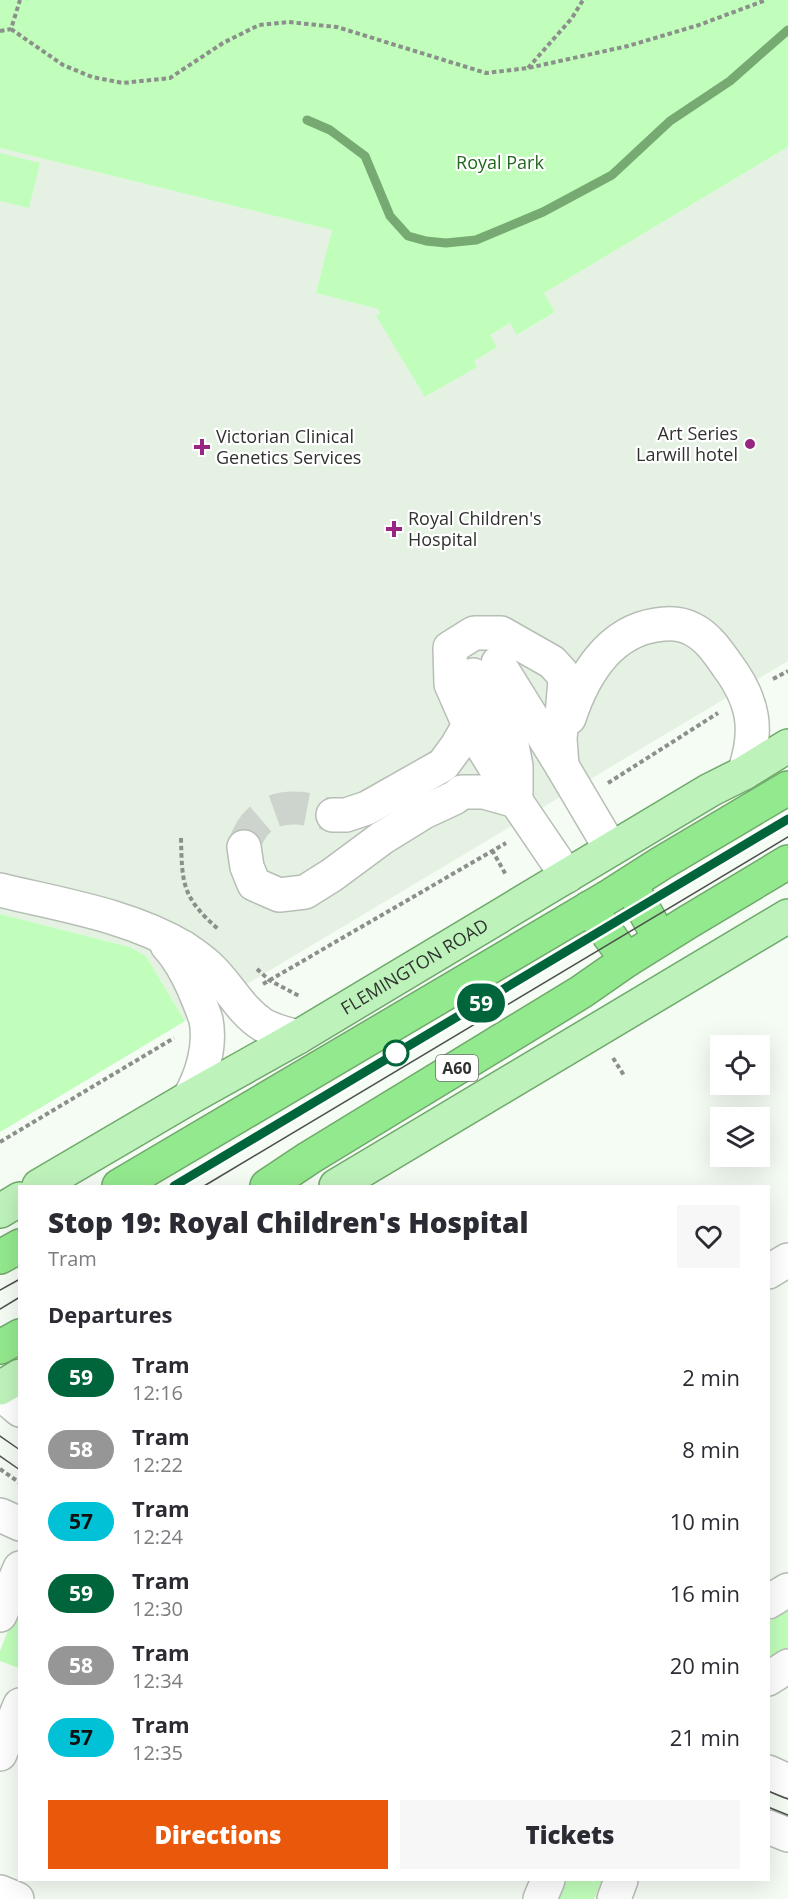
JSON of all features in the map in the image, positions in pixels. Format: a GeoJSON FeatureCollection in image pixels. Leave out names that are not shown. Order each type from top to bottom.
{"type":"FeatureCollection","features":[{"type":"Feature","properties":{"kind":"highway"},"geometry":{"type":"LineString","coordinates":[[121,1185],[777,795]]}},
{"type":"Feature","properties":{"kind":"highway","name":"A60"},"geometry":{"type":"LineString","coordinates":[[268,1185],[581,992],[660,939],[788,862]]}},
{"type":"Feature","properties":{"kind":"highway"},"geometry":{"type":"LineString","coordinates":[[630,884],[660,939]]}},
{"type":"Feature","properties":{"kind":"highway"},"geometry":{"type":"LineString","coordinates":[[589,908],[627,960]]}},
{"type":"Feature","properties":{"kind":"highway"},"geometry":{"type":"LineString","coordinates":[[0,1257],[18,1247]]}},
{"type":"Feature","properties":{"kind":"highway"},"geometry":{"type":"LineString","coordinates":[[0,1347],[18,1337]]}},
{"type":"Feature","properties":{"kind":"main road","name":"FLEMINGTON ROAD"},"geometry":{"type":"LineString","coordinates":[[41,1185],[298,1037],[710,790],[744,773],[788,746]]}},
{"type":"Feature","properties":{"kind":"main road"},"geometry":{"type":"LineString","coordinates":[[710,790],[777,795]]}},
{"type":"Feature","properties":{"kind":"main road"},"geometry":{"type":"LineString","coordinates":[[611,849],[630,884]]}},
{"type":"Feature","properties":{"kind":"main road"},"geometry":{"type":"LineString","coordinates":[[567,876],[589,908]]}},
{"type":"Feature","properties":{"kind":"main road","name":"A60"},"geometry":{"type":"LineString","coordinates":[[338,1185],[788,916]]}},
{"type":"Feature","properties":{"kind":"main road"},"geometry":{"type":"LineString","coordinates":[[660,939],[682,979]]}},
{"type":"Feature","properties":{"kind":"main road"},"geometry":{"type":"LineString","coordinates":[[627,960],[652,997]]}},
{"type":"Feature","properties":{"kind":"main road"},"geometry":{"type":"LineString","coordinates":[[0,1211],[18,1200]]}},
{"type":"Feature","properties":{"kind":"main road"},"geometry":{"type":"LineString","coordinates":[[0,1388],[18,1377]]}},
{"type":"Feature","properties":{"kind":"street"},"geometry":{"type":"LineString","coordinates":[[561,758],[564,733],[577,697],[602,655],[614,643],[644,627],[673,624],[692,629],[704,638],[719,653],[743,691],[753,732],[752,748],[744,773]]}},
{"type":"Feature","properties":{"kind":"street"},"geometry":{"type":"LineString","coordinates":[[561,758],[560,727],[565,680],[552,662],[501,633],[474,633],[450,648],[452,684],[469,725],[516,801],[567,876]]}},
{"type":"Feature","properties":{"kind":"street"},"geometry":{"type":"LineString","coordinates":[[516,801],[516,766],[511,740],[486,669],[561,758],[611,849]]}},
{"type":"Feature","properties":{"kind":"street"},"geometry":{"type":"LineString","coordinates":[[333,815],[346,816],[367,808],[443,765],[469,725]]}},
{"type":"Feature","properties":{"kind":"street"},"geometry":{"type":"LineString","coordinates":[[244,847],[247,867],[254,884],[279,895],[305,892],[382,838],[462,792],[484,792],[516,801]]}},
{"type":"Feature","properties":{"kind":"street"},"geometry":{"type":"LineString","coordinates":[[0,890],[123,921],[157,935],[183,948],[210,968],[236,1001],[256,1020],[277,1031],[298,1037]]}},
{"type":"Feature","properties":{"kind":"street"},"geometry":{"type":"LineString","coordinates":[[157,935],[174,953],[186,971],[205,1019],[206,1052],[189,1098]]}},
{"type":"Feature","properties":{"kind":"street"},"geometry":{"type":"LineString","coordinates":[[770,1271],[788,1260]]}},
{"type":"Feature","properties":{"kind":"street"},"geometry":{"type":"LineString","coordinates":[[0,1393],[18,1408]]}},
{"type":"Feature","properties":{"kind":"street"},"geometry":{"type":"LineString","coordinates":[[0,1515],[18,1523]]}},
{"type":"Feature","properties":{"kind":"street"},"geometry":{"type":"LineString","coordinates":[[0,1615],[18,1573]]}},
{"type":"Feature","properties":{"kind":"street"},"geometry":{"type":"LineString","coordinates":[[770,1678],[788,1666]]}},
{"type":"Feature","properties":{"kind":"street"},"geometry":{"type":"LineString","coordinates":[[0,1688],[18,1695]]}},
{"type":"Feature","properties":{"kind":"street"},"geometry":{"type":"LineString","coordinates":[[0,1754],[18,1711]]}},
{"type":"Feature","properties":{"kind":"street"},"geometry":{"type":"LineString","coordinates":[[770,1773],[788,1781]]}},
{"type":"Feature","properties":{"kind":"street"},"geometry":{"type":"LineString","coordinates":[[770,1828],[788,1835]]}},
{"type":"Feature","properties":{"kind":"street"},"geometry":{"type":"LineString","coordinates":[[614,1899],[621,1881]]}},
{"type":"Feature","properties":{"kind":"street"},"geometry":{"type":"LineString","coordinates":[[0,1892],[17,1899]]}},
{"type":"Feature","properties":{"kind":"path"},"geometry":{"type":"LineString","coordinates":[[11,29],[20,0]]}},
{"type":"Feature","properties":{"kind":"path"},"geometry":{"type":"LineString","coordinates":[[528,68],[572,18],[583,0]]}},
{"type":"Feature","properties":{"kind":"path"},"geometry":{"type":"LineString","coordinates":[[0,31],[11,29],[63,65],[92,77],[123,83],[170,78],[232,38],[259,25],[288,22],[338,27],[486,73],[528,68],[628,46],[699,25],[766,0]]}},
{"type":"Feature","properties":{"kind":"path"},"geometry":{"type":"LineString","coordinates":[[181,838],[182,874],[189,898],[203,916],[221,932]]}},
{"type":"Feature","properties":{"kind":"path"},"geometry":{"type":"LineString","coordinates":[[250,963],[269,980]]}},
{"type":"Feature","properties":{"kind":"path"},"geometry":{"type":"LineString","coordinates":[[0,1142],[183,1032]]}},
{"type":"Feature","properties":{"kind":"path"},"geometry":{"type":"LineString","coordinates":[[0,1469],[18,1482]]}},
{"type":"Feature","properties":{"kind":"shaded area","name":"Royal Children's Hospital"},"geometry":{"type":"Polygon","coordinates":[[[788,147],[788,661],[185,1021],[146,956],[130,947],[0,914],[0,148],[333,230],[316,293],[378,309],[380,313],[377,316],[426,397],[477,366],[473,361],[497,347],[490,335],[510,323],[518,335],[555,312],[543,293],[788,147]]]}},
{"type":"Feature","properties":{"kind":"green space","name":"Royal Park"},"geometry":{"type":"Polygon","coordinates":[[[0,0],[788,0],[788,147],[544,293],[555,312],[517,335],[510,323],[490,335],[497,347],[474,361],[477,367],[425,397],[376,316],[380,313],[378,309],[316,293],[332,230],[0,148],[0,0]]]}},
{"type":"Feature","properties":{"kind":"green space"},"geometry":{"type":"Polygon","coordinates":[[[0,153],[40,163],[29,208],[0,201],[0,153]]]}},
{"type":"Feature","properties":{"kind":"green space"},"geometry":{"type":"Polygon","coordinates":[[[0,914],[130,947],[146,956],[185,1021],[0,1132],[0,914]]]}},
{"type":"Feature","properties":{"kind":"green space"},"geometry":{"type":"Polygon","coordinates":[[[18,1606],[18,1668],[0,1661],[0,1651],[18,1606]]]}},
{"type":"Feature","properties":{"kind":"green space"},"geometry":{"type":"Polygon","coordinates":[[[788,1610],[788,1648],[770,1659],[770,1621],[788,1610]]]}},
{"type":"Feature","properties":{"kind":"green space"},"geometry":{"type":"Polygon","coordinates":[[[567,1881],[602,1881],[594,1899],[559,1899],[567,1881]]]}},
{"type":"Feature","properties":{"kind":"waterway"},"geometry":{"type":"LineString","coordinates":[[307,120],[330,130],[365,156],[390,216],[408,236],[446,243],[476,240],[543,212],[612,175],[670,121],[730,81],[788,30]]}},
{"type":"Feature","properties":{"kind":"tunnel"},"geometry":{"type":"LineString","coordinates":[[244,847],[256,823],[277,810],[300,808],[333,815]]}},
{"type":"Feature","properties":{"kind":"tram line"},"geometry":{"type":"LineString","coordinates":[[176,1185],[788,819]]}},
{"type":"Feature","properties":{"kind":"tram line","name":"59"},"geometry":{"type":"LineString","coordinates":[[176,1185],[788,819]]}},
{"type":"Feature","properties":{"kind":"tram line"},"geometry":{"type":"LineString","coordinates":[[206,1185],[788,837]]}},
{"type":"Feature","properties":{"kind":"tram line"},"geometry":{"type":"LineString","coordinates":[[0,1290],[18,1280]]}},
{"type":"Feature","properties":{"kind":"tram line"},"geometry":{"type":"LineString","coordinates":[[0,1309],[18,1298]]}},
{"type":"Feature","properties":{"kind":"tram line"},"geometry":{"type":"LineString","coordinates":[[0,1436],[18,1449]]}},
{"type":"Feature","properties":{"kind":"tram line"},"geometry":{"type":"LineString","coordinates":[[0,1456],[18,1469]]}},
{"type":"Feature","properties":{"kind":"tram line"},"geometry":{"type":"LineString","coordinates":[[770,1792],[788,1799]]}},
{"type":"Feature","properties":{"kind":"tram line"},"geometry":{"type":"LineString","coordinates":[[770,1808],[788,1815]]}},
{"type":"Feature","properties":{"kind":"place","name":"Art Series Larwill hotel"},"geometry":{"type":"Point","coordinates":[750,444]}},
{"type":"Feature","properties":{"kind":"place","name":"Victorian Clinical Genetics Services"},"geometry":{"type":"Point","coordinates":[202,447]}},
{"type":"Feature","properties":{"kind":"place","name":"Royal Children's Hospital"},"geometry":{"type":"Point","coordinates":[394,529]}}]}
